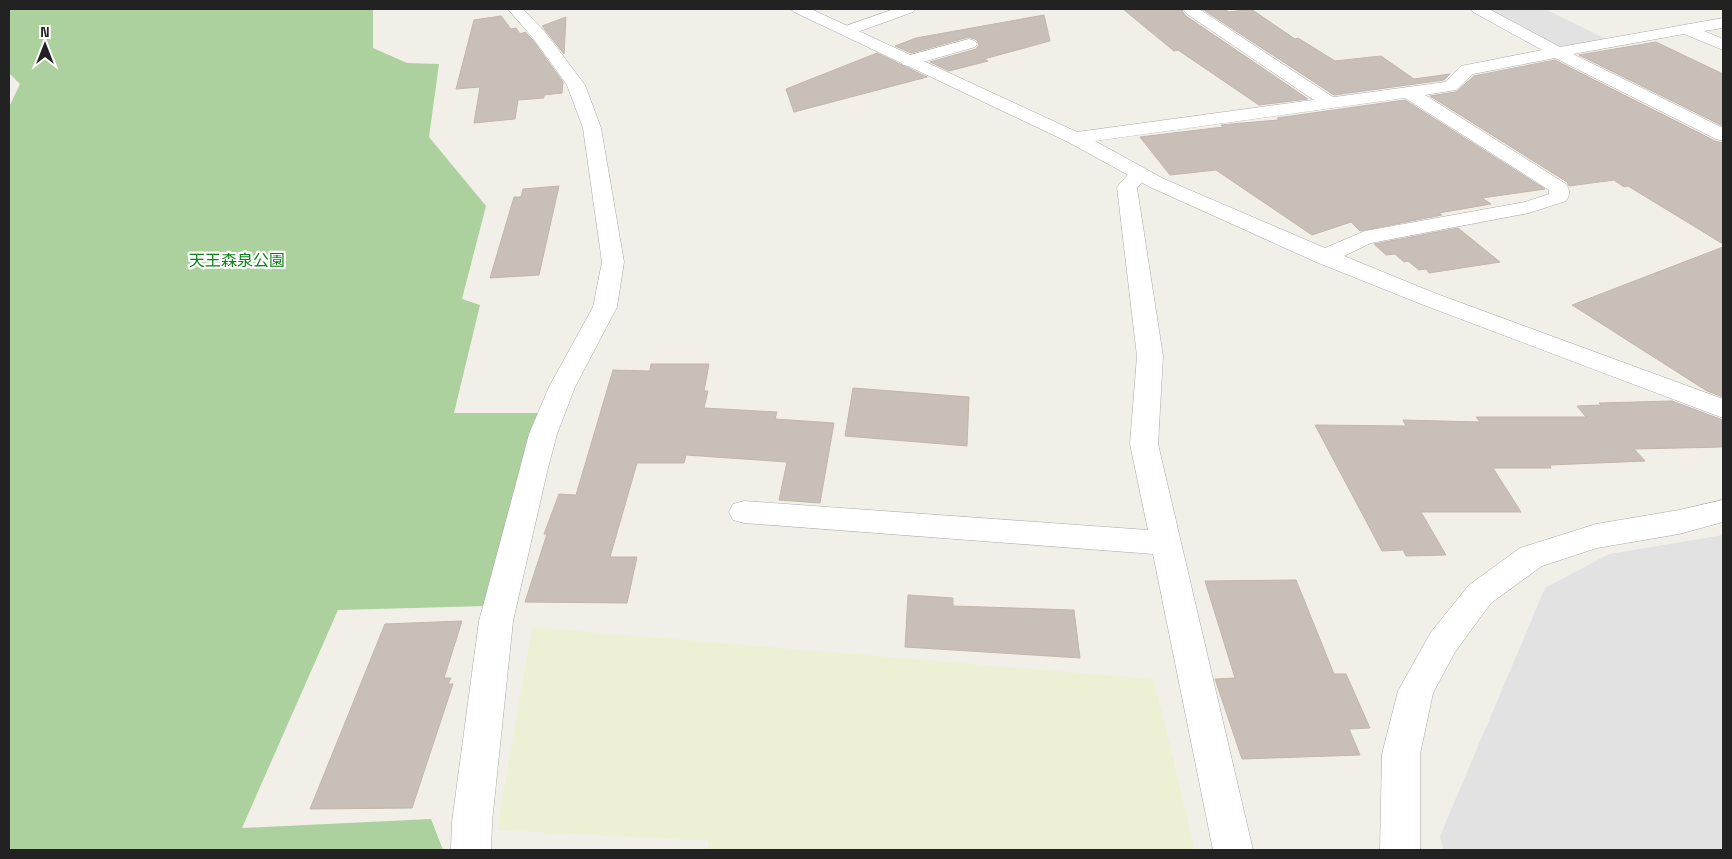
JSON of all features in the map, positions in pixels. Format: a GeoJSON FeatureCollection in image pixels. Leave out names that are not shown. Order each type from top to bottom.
{"type":"FeatureCollection","features":[{"type":"Feature","properties":{"kind":"street"},"geometry":{"type":"LineString","coordinates":[[471,850],[472,822],[496,621],[543,434],[562,387],[605,307],[613,262],[592,128],[576,86],[539,34],[515,9]]}},
{"type":"Feature","properties":{"kind":"street"},"geometry":{"type":"LineString","coordinates":[[799,9],[1074,138],[1139,174],[1324,257],[1429,299],[1723,409]]}},
{"type":"Feature","properties":{"kind":"street"},"geometry":{"type":"LineString","coordinates":[[846,31],[908,9]]}},
{"type":"Feature","properties":{"kind":"street"},"geometry":{"type":"LineString","coordinates":[[1478,9],[1558,53],[1723,134]]}},
{"type":"Feature","properties":{"kind":"street"},"geometry":{"type":"LineString","coordinates":[[1707,9],[1723,18]]}},
{"type":"Feature","properties":{"kind":"street"},"geometry":{"type":"LineString","coordinates":[[1192,11],[1330,103]]}},
{"type":"Feature","properties":{"kind":"street"},"geometry":{"type":"LineString","coordinates":[[1074,138],[1450,86],[1467,70],[1631,38],[1723,23]]}},
{"type":"Feature","properties":{"kind":"street"},"geometry":{"type":"LineString","coordinates":[[1688,30],[1723,45]]}},
{"type":"Feature","properties":{"kind":"street"},"geometry":{"type":"LineString","coordinates":[[909,61],[970,44]]}},
{"type":"Feature","properties":{"kind":"street"},"geometry":{"type":"LineString","coordinates":[[1324,257],[1365,238],[1529,207],[1559,197],[1559,188],[1408,92]]}},
{"type":"Feature","properties":{"kind":"street"},"geometry":{"type":"LineString","coordinates":[[1139,174],[1128,187],[1150,356],[1144,444],[1233,850]]}},
{"type":"Feature","properties":{"kind":"street"},"geometry":{"type":"LineString","coordinates":[[1400,850],[1401,754],[1416,692],[1444,642],[1480,594],[1531,557],[1596,536],[1678,522],[1723,511]]}},
{"type":"Feature","properties":{"kind":"street"},"geometry":{"type":"LineString","coordinates":[[744,512],[1166,543]]}},
{"type":"Feature","properties":{"kind":"green space","name":"天王森泉公園"},"geometry":{"type":"Polygon","coordinates":[[[9,9],[373,9],[373,48],[407,63],[439,64],[429,137],[486,206],[462,299],[480,305],[454,413],[541,413],[487,606],[338,610],[242,828],[431,819],[443,850],[9,850],[9,107],[20,84],[9,73],[9,9]]]}},
{"type":"Feature","properties":{"kind":"green space"},"geometry":{"type":"Polygon","coordinates":[[[532,627],[1154,679],[1195,850],[707,850],[709,841],[497,830],[532,627]]]}},
{"type":"Feature","properties":{"kind":"shaded area"},"geometry":{"type":"Polygon","coordinates":[[[1484,9],[1545,9],[1606,39],[1559,49],[1484,9]]]}},
{"type":"Feature","properties":{"kind":"shaded area"},"geometry":{"type":"Polygon","coordinates":[[[1723,535],[1723,850],[1443,850],[1440,836],[1545,588],[1609,554],[1723,535]]]}},
{"type":"Feature","properties":{"kind":"building"},"geometry":{"type":"Polygon","coordinates":[[[1123,9],[1184,9],[1182,11],[1186,16],[1308,99],[1259,105],[1178,50],[1174,51],[1123,9]]]}},
{"type":"Feature","properties":{"kind":"building"},"geometry":{"type":"Polygon","coordinates":[[[1202,9],[1224,9],[1229,12],[1251,9],[1295,39],[1298,38],[1335,61],[1381,56],[1414,79],[1450,74],[1444,80],[1334,95],[1202,9]]]}},
{"type":"Feature","properties":{"kind":"building"},"geometry":{"type":"Polygon","coordinates":[[[1044,15],[1050,41],[984,59],[988,61],[949,71],[930,62],[976,49],[979,45],[977,40],[969,37],[911,53],[895,46],[916,38],[1044,15]]]}},
{"type":"Feature","properties":{"kind":"building"},"geometry":{"type":"Polygon","coordinates":[[[501,16],[511,29],[516,28],[520,34],[525,32],[532,39],[563,82],[562,93],[544,95],[544,98],[518,100],[515,119],[474,123],[480,87],[456,89],[474,20],[501,16]]]}},
{"type":"Feature","properties":{"kind":"building"},"geometry":{"type":"Polygon","coordinates":[[[566,17],[564,54],[542,26],[566,17]]]}},
{"type":"Feature","properties":{"kind":"building"},"geometry":{"type":"Polygon","coordinates":[[[1656,42],[1723,74],[1723,126],[1579,55],[1656,42]]]}},
{"type":"Feature","properties":{"kind":"building"},"geometry":{"type":"Polygon","coordinates":[[[877,53],[927,77],[794,112],[786,89],[877,53]]]}},
{"type":"Feature","properties":{"kind":"building"},"geometry":{"type":"Polygon","coordinates":[[[1555,60],[1715,141],[1723,143],[1723,244],[1628,186],[1624,187],[1614,180],[1569,186],[1567,182],[1430,96],[1456,92],[1474,76],[1555,60]]]}},
{"type":"Feature","properties":{"kind":"building"},"geometry":{"type":"Polygon","coordinates":[[[1405,100],[1545,189],[1482,198],[1491,204],[1439,213],[1442,215],[1360,231],[1351,222],[1312,235],[1216,170],[1170,175],[1140,137],[1223,127],[1221,125],[1279,120],[1277,118],[1405,100]]]}},
{"type":"Feature","properties":{"kind":"building"},"geometry":{"type":"Polygon","coordinates":[[[559,186],[539,275],[490,278],[514,197],[521,197],[523,189],[559,186]]]}},
{"type":"Feature","properties":{"kind":"building"},"geometry":{"type":"Polygon","coordinates":[[[1458,228],[1500,262],[1429,273],[1426,269],[1419,270],[1408,261],[1404,262],[1395,254],[1386,255],[1374,244],[1458,228]]]}},
{"type":"Feature","properties":{"kind":"building"},"geometry":{"type":"Polygon","coordinates":[[[1723,247],[1723,397],[1707,391],[1572,305],[1723,247]]]}},
{"type":"Feature","properties":{"kind":"building"},"geometry":{"type":"Polygon","coordinates":[[[651,364],[709,364],[704,391],[708,391],[704,408],[777,412],[775,419],[834,423],[820,503],[779,500],[787,462],[686,455],[684,463],[637,463],[610,557],[637,557],[627,603],[525,602],[547,534],[544,534],[559,494],[576,495],[613,370],[650,371],[651,364]]]}},
{"type":"Feature","properties":{"kind":"building"},"geometry":{"type":"Polygon","coordinates":[[[853,388],[969,397],[967,446],[845,436],[853,388]]]}},
{"type":"Feature","properties":{"kind":"building"},"geometry":{"type":"Polygon","coordinates":[[[1672,401],[1723,420],[1723,447],[1634,449],[1645,461],[1550,465],[1551,468],[1493,468],[1521,512],[1421,512],[1446,555],[1406,556],[1403,550],[1382,551],[1315,425],[1406,426],[1403,420],[1480,422],[1476,417],[1586,417],[1577,406],[1601,405],[1599,403],[1672,401]]]}},
{"type":"Feature","properties":{"kind":"building"},"geometry":{"type":"Polygon","coordinates":[[[1296,580],[1334,674],[1346,674],[1370,728],[1349,729],[1360,755],[1242,759],[1215,679],[1235,678],[1205,581],[1296,580]]]}},
{"type":"Feature","properties":{"kind":"building"},"geometry":{"type":"Polygon","coordinates":[[[908,595],[953,598],[953,606],[1074,610],[1080,658],[905,647],[908,595]]]}},
{"type":"Feature","properties":{"kind":"building"},"geometry":{"type":"Polygon","coordinates":[[[462,621],[444,678],[451,678],[448,684],[453,684],[412,808],[310,809],[385,624],[462,621]]]}}]}
